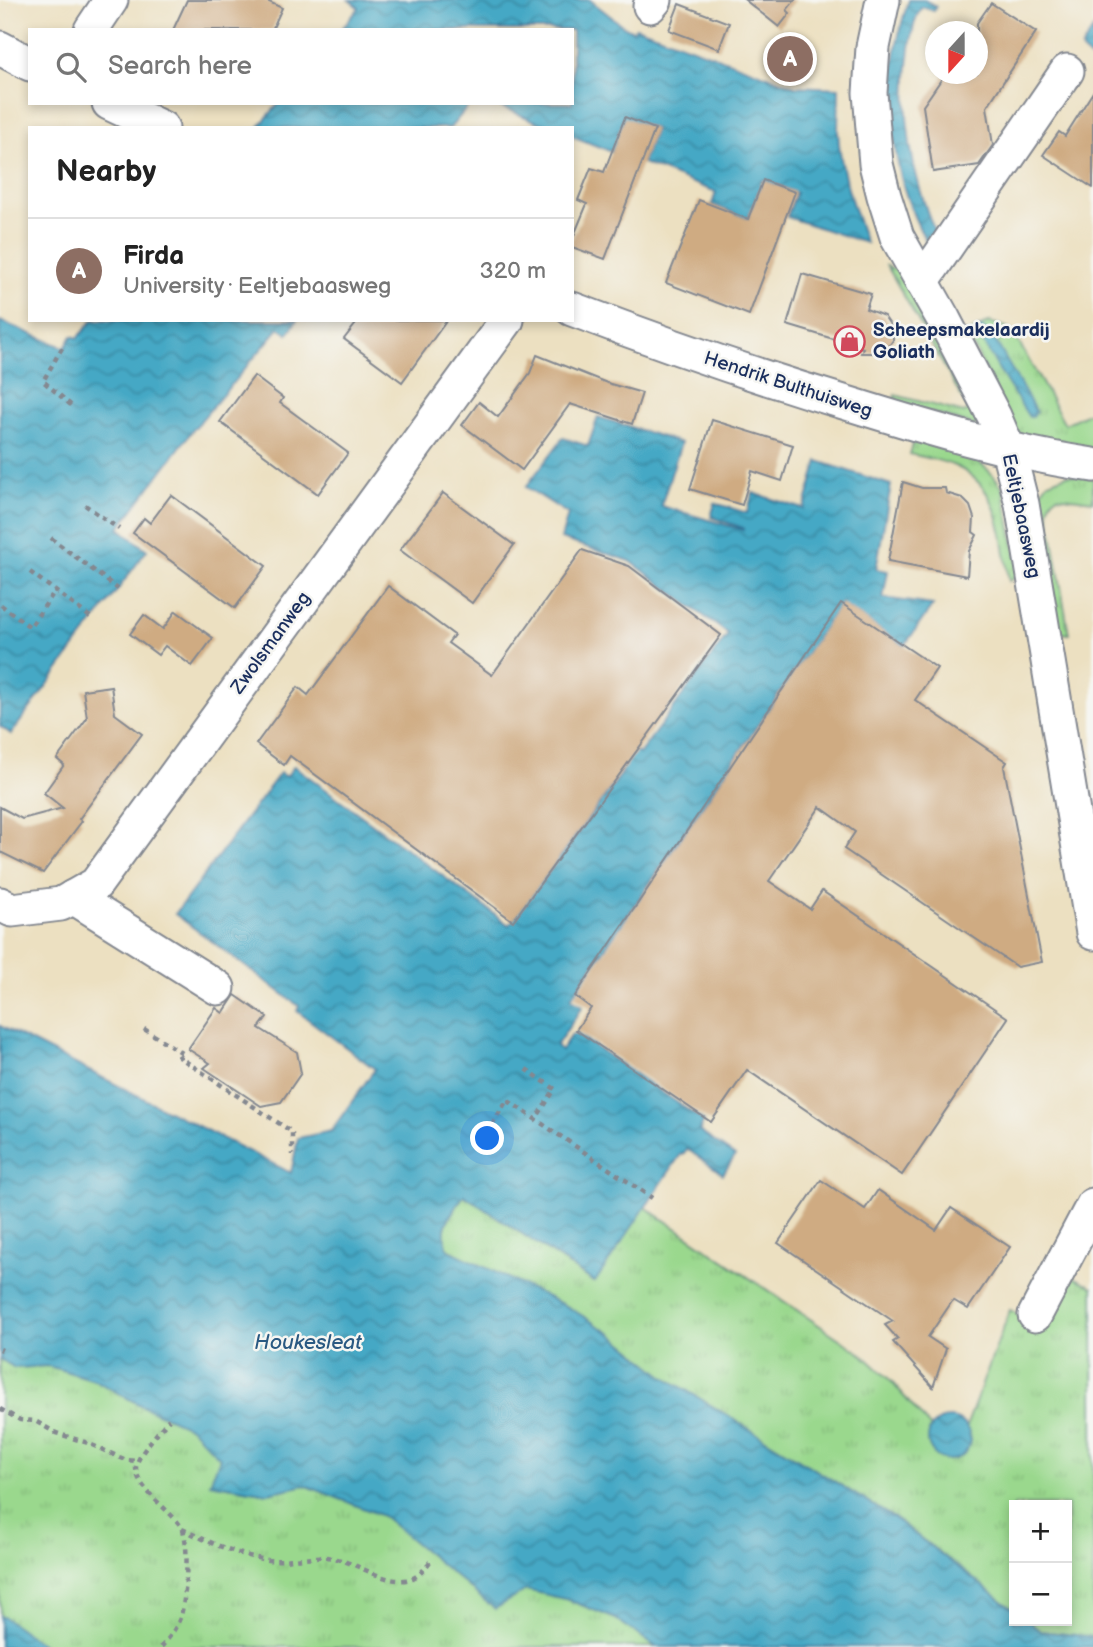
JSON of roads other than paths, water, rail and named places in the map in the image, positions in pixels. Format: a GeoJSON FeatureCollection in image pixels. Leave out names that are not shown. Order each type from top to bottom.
{"type":"FeatureCollection","features":[{"type":"Feature","properties":{"kind":"street"},"geometry":{"type":"LineString","coordinates":[[92,28],[111,0]]}},
{"type":"Feature","properties":{"kind":"street","name":"Eeltjebaasweg"},"geometry":{"type":"LineString","coordinates":[[883,0],[873,47],[870,93],[876,164],[897,237],[987,404],[1008,449],[1022,504],[1093,933]]}},
{"type":"Feature","properties":{"kind":"street"},"geometry":{"type":"LineString","coordinates":[[0,48],[28,63]]}},
{"type":"Feature","properties":{"kind":"street"},"geometry":{"type":"LineString","coordinates":[[922,282],[1067,71]]}},
{"type":"Feature","properties":{"kind":"street"},"geometry":{"type":"LineString","coordinates":[[113,105],[158,126]]}},
{"type":"Feature","properties":{"kind":"street","name":"Hendrik Bulthuisweg"},"geometry":{"type":"LineString","coordinates":[[574,310],[732,368],[904,421],[1008,449],[1093,465]]}},
{"type":"Feature","properties":{"kind":"street","name":"Zwolsmanweg"},"geometry":{"type":"LineString","coordinates":[[0,904],[12,910],[61,904],[96,884],[506,322]]}},
{"type":"Feature","properties":{"kind":"street"},"geometry":{"type":"LineString","coordinates":[[73,897],[218,988]]}},
{"type":"Feature","properties":{"kind":"street"},"geometry":{"type":"LineString","coordinates":[[1035,1315],[1089,1222]]}},
{"type":"Feature","properties":{"kind":"water"},"geometry":{"type":"Polygon","coordinates":[[[349,0],[590,0],[633,31],[636,27],[795,86],[839,88],[838,132],[841,160],[866,243],[787,217],[796,193],[763,180],[748,219],[712,205],[716,192],[642,163],[655,129],[625,118],[612,152],[574,137],[574,126],[547,126],[497,105],[574,105],[574,28],[343,28],[359,8],[349,0]]]}},
{"type":"Feature","properties":{"kind":"water"},"geometry":{"type":"Polygon","coordinates":[[[909,0],[924,0],[936,6],[934,11],[922,7],[915,21],[906,96],[914,166],[936,235],[933,243],[927,243],[903,185],[892,123],[894,60],[909,0]]]}},
{"type":"Feature","properties":{"kind":"water"},"geometry":{"type":"Polygon","coordinates":[[[1093,29],[1093,60],[1081,49],[1093,29]]]}},
{"type":"Feature","properties":{"kind":"water"},"geometry":{"type":"Polygon","coordinates":[[[277,105],[469,105],[452,126],[260,126],[277,105]]]}},
{"type":"Feature","properties":{"kind":"water"},"geometry":{"type":"Polygon","coordinates":[[[0,321],[65,348],[72,336],[78,338],[91,322],[296,322],[288,334],[279,328],[192,431],[119,528],[147,550],[11,734],[0,726],[0,321]]]}},
{"type":"Feature","properties":{"kind":"water"},"geometry":{"type":"Polygon","coordinates":[[[982,328],[991,333],[1036,412],[1033,417],[1029,417],[1002,375],[978,333],[978,329],[982,328]]]}},
{"type":"Feature","properties":{"kind":"water","name":"Houkesleat"},"geometry":{"type":"Polygon","coordinates":[[[598,417],[681,443],[661,506],[743,530],[711,517],[715,503],[747,513],[753,493],[804,509],[818,461],[891,485],[876,569],[888,571],[883,598],[933,605],[904,646],[841,604],[571,998],[583,1006],[556,1046],[561,1050],[571,1035],[577,1034],[704,1121],[699,1131],[735,1156],[723,1174],[687,1149],[681,1154],[595,1282],[464,1195],[445,1228],[449,1250],[568,1307],[613,1335],[665,1377],[895,1519],[1009,1606],[1009,1626],[1034,1626],[1040,1631],[1093,1637],[1093,1647],[656,1647],[616,1619],[569,1600],[526,1590],[495,1609],[383,1516],[305,1485],[268,1493],[210,1483],[220,1458],[191,1428],[144,1407],[95,1380],[48,1366],[15,1368],[0,1359],[0,1026],[291,1173],[298,1138],[331,1131],[375,1069],[297,1011],[299,1006],[175,914],[280,773],[286,777],[294,766],[509,925],[623,772],[544,713],[558,693],[639,754],[728,634],[630,561],[561,539],[568,514],[526,487],[563,438],[588,446],[598,417]]]}},
{"type":"Feature","properties":{"kind":"water"},"geometry":{"type":"Polygon","coordinates":[[[949,1418],[964,1424],[970,1439],[964,1454],[949,1460],[934,1454],[928,1439],[934,1424],[949,1418]]]}},
{"type":"Feature","properties":{"kind":"water"},"geometry":{"type":"Polygon","coordinates":[[[0,1616],[5,1618],[46,1647],[0,1647],[0,1616]]]}},
{"type":"Feature","properties":{"kind":"place","name":"Firda"},"geometry":{"type":"Point","coordinates":[790,59]}},
{"type":"Feature","properties":{"kind":"place","name":"Scheepsmakelaardij Goliath"},"geometry":{"type":"Point","coordinates":[850,341]}}]}
